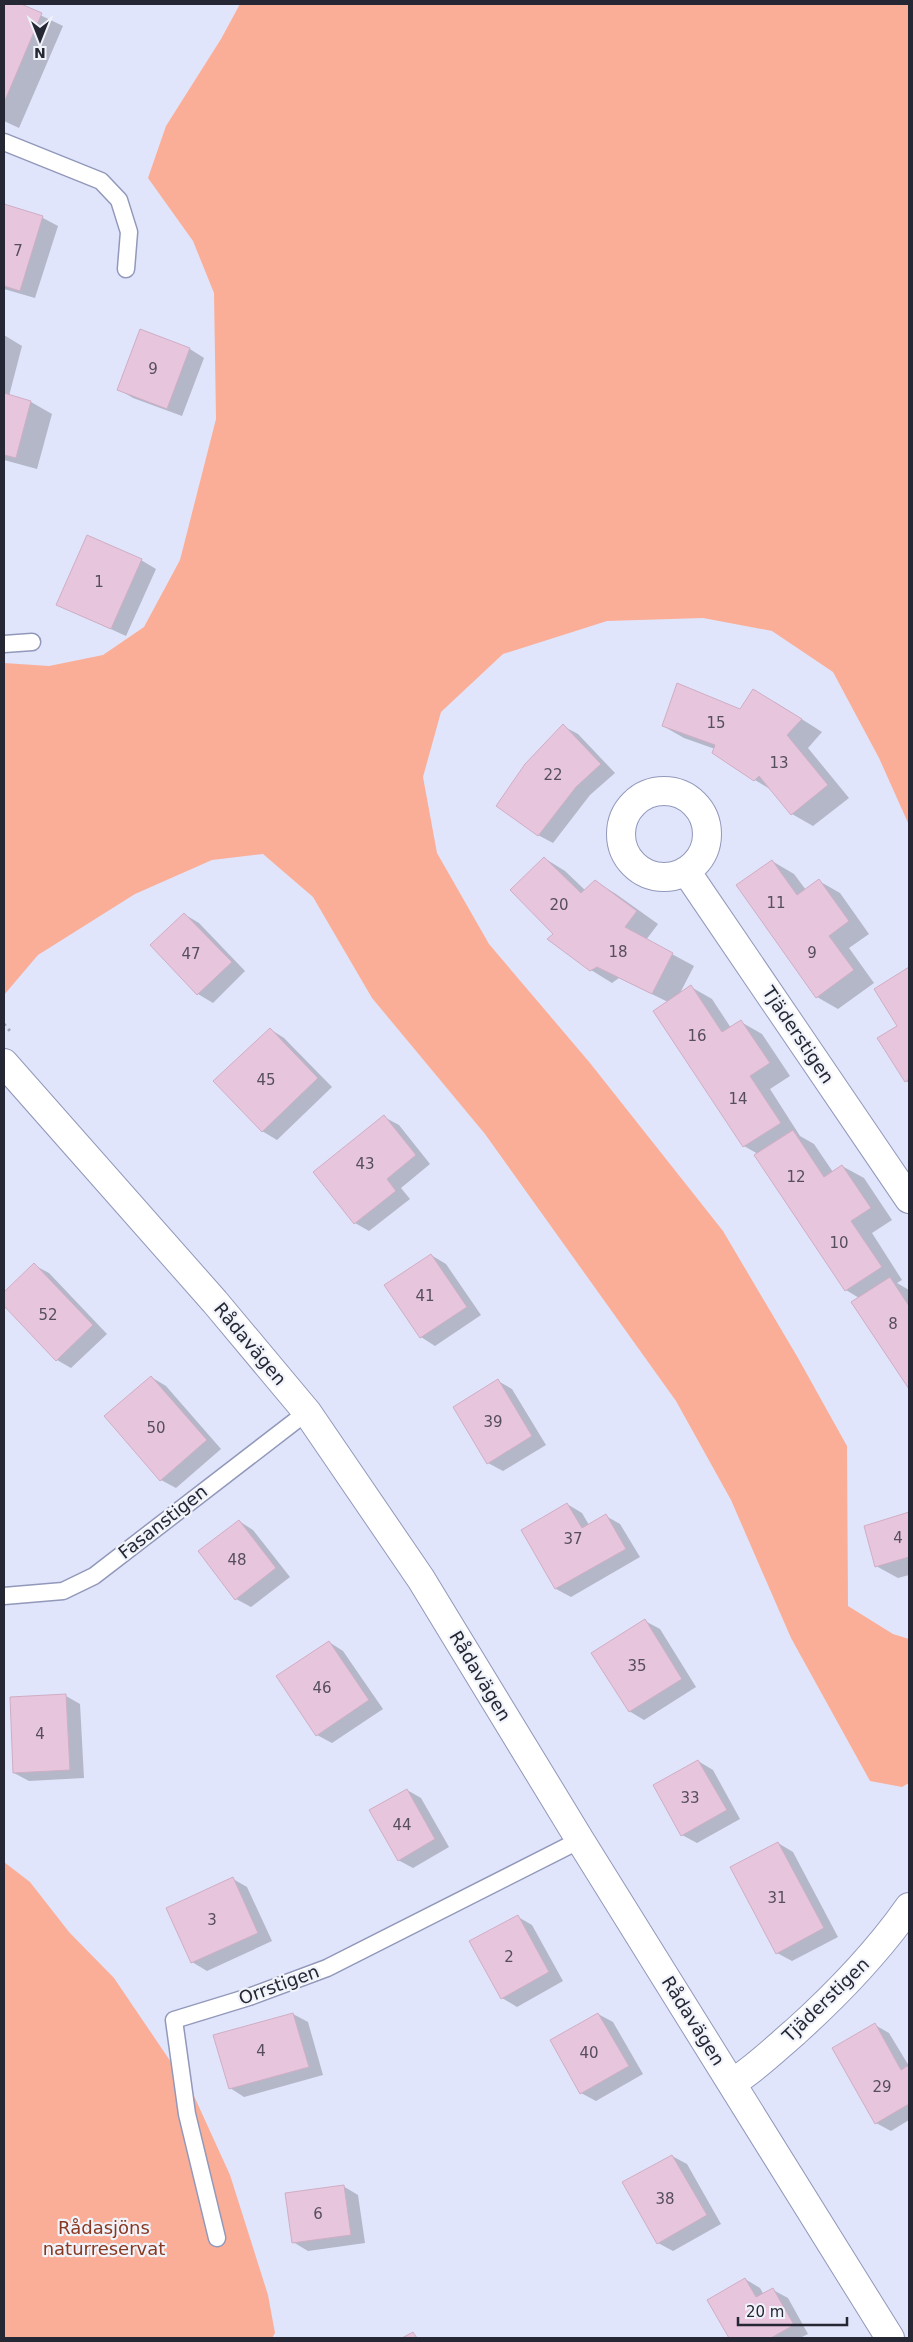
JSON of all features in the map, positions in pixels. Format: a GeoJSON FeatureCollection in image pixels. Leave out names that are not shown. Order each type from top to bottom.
{"type":"FeatureCollection","features":[{"type":"Feature","properties":{"kind":"street","name":"Tjäderstigen"},"geometry":{"type":"LineString","coordinates":[[686,871],[909,1199]]}},
{"type":"Feature","properties":{"kind":"street","name":"Rådavägen"},"geometry":{"type":"LineString","coordinates":[[4,1063],[215,1302],[307,1412],[421,1579],[580,1840],[890,2338]]}},
{"type":"Feature","properties":{"kind":"street","name":"Tjäderstigen"},"geometry":{"type":"LineString","coordinates":[[732,2083],[751,2071],[845,1986],[894,1930],[909,1907]]}},
{"type":"Feature","properties":{"kind":"lane"},"geometry":{"type":"LineString","coordinates":[[4,142],[101,180],[119,200],[129,232],[126,268]]}},
{"type":"Feature","properties":{"kind":"lane"},"geometry":{"type":"LineString","coordinates":[[4,644],[32,642]]}},
{"type":"Feature","properties":{"kind":"lane","name":"Fasanstigen"},"geometry":{"type":"LineString","coordinates":[[4,1596],[63,1591],[94,1576],[307,1412]]}},
{"type":"Feature","properties":{"kind":"lane","name":"Orrstigen"},"geometry":{"type":"LineString","coordinates":[[217,2238],[187,2114],[174,2020],[249,1997],[327,1968],[580,1840]]}},
{"type":"Feature","properties":{"kind":"green space"},"geometry":{"type":"Polygon","coordinates":[[[240,4],[909,4],[909,825],[879,758],[833,672],[772,631],[703,618],[607,621],[503,654],[441,712],[423,777],[437,853],[489,944],[590,1063],[723,1231],[798,1358],[847,1446],[848,1606],[893,1634],[909,1639],[909,1783],[902,1787],[870,1781],[791,1638],[731,1500],[676,1401],[485,1134],[372,998],[313,897],[263,854],[212,860],[135,894],[38,955],[4,995],[4,663],[49,666],[103,655],[144,627],[180,560],[216,419],[214,293],[193,241],[148,178],[166,126],[221,39],[240,4]]]}},
{"type":"Feature","properties":{"kind":"green space","name":"Rådasjöns naturreservat"},"geometry":{"type":"Polygon","coordinates":[[[4,1862],[30,1882],[69,1932],[114,1978],[194,2096],[230,2175],[268,2295],[275,2333],[272,2338],[4,2338],[4,1862]]]}},
{"type":"Feature","properties":{"kind":"building"},"geometry":{"type":"Polygon","coordinates":[[[4,4],[21,4],[42,13],[4,103],[4,4]]]}},
{"type":"Feature","properties":{"kind":"building"},"geometry":{"type":"Polygon","coordinates":[[[4,204],[43,216],[20,291],[4,286],[4,204]]]}},
{"type":"Feature","properties":{"kind":"building"},"geometry":{"type":"Polygon","coordinates":[[[140,329],[190,348],[167,409],[117,390],[140,329]]]}},
{"type":"Feature","properties":{"kind":"building"},"geometry":{"type":"Polygon","coordinates":[[[4,393],[31,401],[16,458],[4,455],[4,393]]]}},
{"type":"Feature","properties":{"kind":"building"},"geometry":{"type":"Polygon","coordinates":[[[87,535],[142,559],[111,629],[56,605],[87,535]]]}},
{"type":"Feature","properties":{"kind":"building"},"geometry":{"type":"Polygon","coordinates":[[[677,683],[740,709],[753,689],[802,719],[787,735],[828,785],[791,815],[759,776],[754,781],[712,753],[715,745],[662,726],[677,683]]]}},
{"type":"Feature","properties":{"kind":"building"},"geometry":{"type":"Polygon","coordinates":[[[563,724],[601,764],[576,787],[538,836],[496,806],[525,764],[563,724]]]}},
{"type":"Feature","properties":{"kind":"building"},"geometry":{"type":"Polygon","coordinates":[[[544,857],[581,893],[595,880],[637,911],[625,927],[673,953],[652,994],[597,967],[590,971],[547,939],[553,934],[510,890],[544,857]]]}},
{"type":"Feature","properties":{"kind":"building"},"geometry":{"type":"Polygon","coordinates":[[[772,860],[797,895],[819,879],[849,921],[829,936],[854,970],[816,998],[736,885],[772,860]]]}},
{"type":"Feature","properties":{"kind":"building"},"geometry":{"type":"Polygon","coordinates":[[[184,913],[232,962],[197,995],[150,945],[184,913]]]}},
{"type":"Feature","properties":{"kind":"building"},"geometry":{"type":"Polygon","coordinates":[[[909,967],[909,1079],[905,1082],[877,1038],[897,1026],[874,989],[909,967]]]}},
{"type":"Feature","properties":{"kind":"building"},"geometry":{"type":"Polygon","coordinates":[[[691,985],[722,1032],[741,1020],[770,1063],[750,1076],[781,1123],[743,1147],[653,1011],[691,985]]]}},
{"type":"Feature","properties":{"kind":"building"},"geometry":{"type":"Polygon","coordinates":[[[270,1028],[318,1078],[262,1132],[213,1081],[270,1028]]]}},
{"type":"Feature","properties":{"kind":"building"},"geometry":{"type":"Polygon","coordinates":[[[384,1115],[416,1155],[387,1179],[396,1191],[354,1224],[313,1172],[384,1115]]]}},
{"type":"Feature","properties":{"kind":"building"},"geometry":{"type":"Polygon","coordinates":[[[793,1130],[824,1177],[842,1165],[871,1208],[851,1221],[882,1267],[845,1291],[754,1155],[793,1130]]]}},
{"type":"Feature","properties":{"kind":"building"},"geometry":{"type":"Polygon","coordinates":[[[431,1254],[467,1307],[420,1338],[384,1285],[431,1254]]]}},
{"type":"Feature","properties":{"kind":"building"},"geometry":{"type":"Polygon","coordinates":[[[34,1263],[93,1325],[56,1361],[4,1306],[4,1292],[34,1263]]]}},
{"type":"Feature","properties":{"kind":"building"},"geometry":{"type":"Polygon","coordinates":[[[890,1277],[909,1306],[909,1389],[851,1302],[890,1277]]]}},
{"type":"Feature","properties":{"kind":"building"},"geometry":{"type":"Polygon","coordinates":[[[151,1376],[207,1440],[160,1481],[104,1416],[151,1376]]]}},
{"type":"Feature","properties":{"kind":"building"},"geometry":{"type":"Polygon","coordinates":[[[498,1379],[532,1436],[487,1464],[453,1407],[498,1379]]]}},
{"type":"Feature","properties":{"kind":"building"},"geometry":{"type":"Polygon","coordinates":[[[567,1503],[582,1528],[606,1514],[626,1549],[555,1589],[521,1530],[567,1503]]]}},
{"type":"Feature","properties":{"kind":"building"},"geometry":{"type":"Polygon","coordinates":[[[909,1512],[909,1557],[875,1567],[864,1526],[909,1512]]]}},
{"type":"Feature","properties":{"kind":"building"},"geometry":{"type":"Polygon","coordinates":[[[239,1520],[276,1568],[235,1600],[198,1551],[239,1520]]]}},
{"type":"Feature","properties":{"kind":"building"},"geometry":{"type":"Polygon","coordinates":[[[645,1619],[682,1679],[629,1712],[591,1653],[645,1619]]]}},
{"type":"Feature","properties":{"kind":"building"},"geometry":{"type":"Polygon","coordinates":[[[329,1641],[369,1700],[316,1736],[276,1676],[329,1641]]]}},
{"type":"Feature","properties":{"kind":"building"},"geometry":{"type":"Polygon","coordinates":[[[66,1694],[70,1770],[13,1773],[10,1697],[66,1694]]]}},
{"type":"Feature","properties":{"kind":"building"},"geometry":{"type":"Polygon","coordinates":[[[698,1760],[727,1810],[681,1836],[653,1785],[698,1760]]]}},
{"type":"Feature","properties":{"kind":"building"},"geometry":{"type":"Polygon","coordinates":[[[407,1789],[435,1839],[398,1861],[369,1810],[407,1789]]]}},
{"type":"Feature","properties":{"kind":"building"},"geometry":{"type":"Polygon","coordinates":[[[778,1842],[824,1928],[776,1954],[730,1867],[778,1842]]]}},
{"type":"Feature","properties":{"kind":"building"},"geometry":{"type":"Polygon","coordinates":[[[233,1877],[258,1933],[191,1963],[166,1908],[233,1877]]]}},
{"type":"Feature","properties":{"kind":"building"},"geometry":{"type":"Polygon","coordinates":[[[518,1915],[549,1972],[501,1999],[469,1941],[518,1915]]]}},
{"type":"Feature","properties":{"kind":"building"},"geometry":{"type":"Polygon","coordinates":[[[293,2013],[309,2067],[229,2089],[213,2035],[293,2013]]]}},
{"type":"Feature","properties":{"kind":"building"},"geometry":{"type":"Polygon","coordinates":[[[598,2013],[629,2066],[580,2094],[550,2040],[598,2013]]]}},
{"type":"Feature","properties":{"kind":"building"},"geometry":{"type":"Polygon","coordinates":[[[875,2023],[901,2070],[909,2065],[909,2104],[875,2124],[832,2048],[875,2023]]]}},
{"type":"Feature","properties":{"kind":"building"},"geometry":{"type":"Polygon","coordinates":[[[672,2155],[707,2215],[657,2244],[622,2182],[672,2155]]]}},
{"type":"Feature","properties":{"kind":"building"},"geometry":{"type":"Polygon","coordinates":[[[344,2185],[351,2235],[292,2243],[285,2193],[344,2185]]]}},
{"type":"Feature","properties":{"kind":"building"},"geometry":{"type":"Polygon","coordinates":[[[745,2278],[756,2297],[773,2288],[794,2325],[771,2338],[729,2338],[707,2300],[745,2278]]]}},
{"type":"Feature","properties":{"kind":"building"},"geometry":{"type":"Polygon","coordinates":[[[413,2332],[417,2338],[402,2338],[413,2332]]]}}]}
